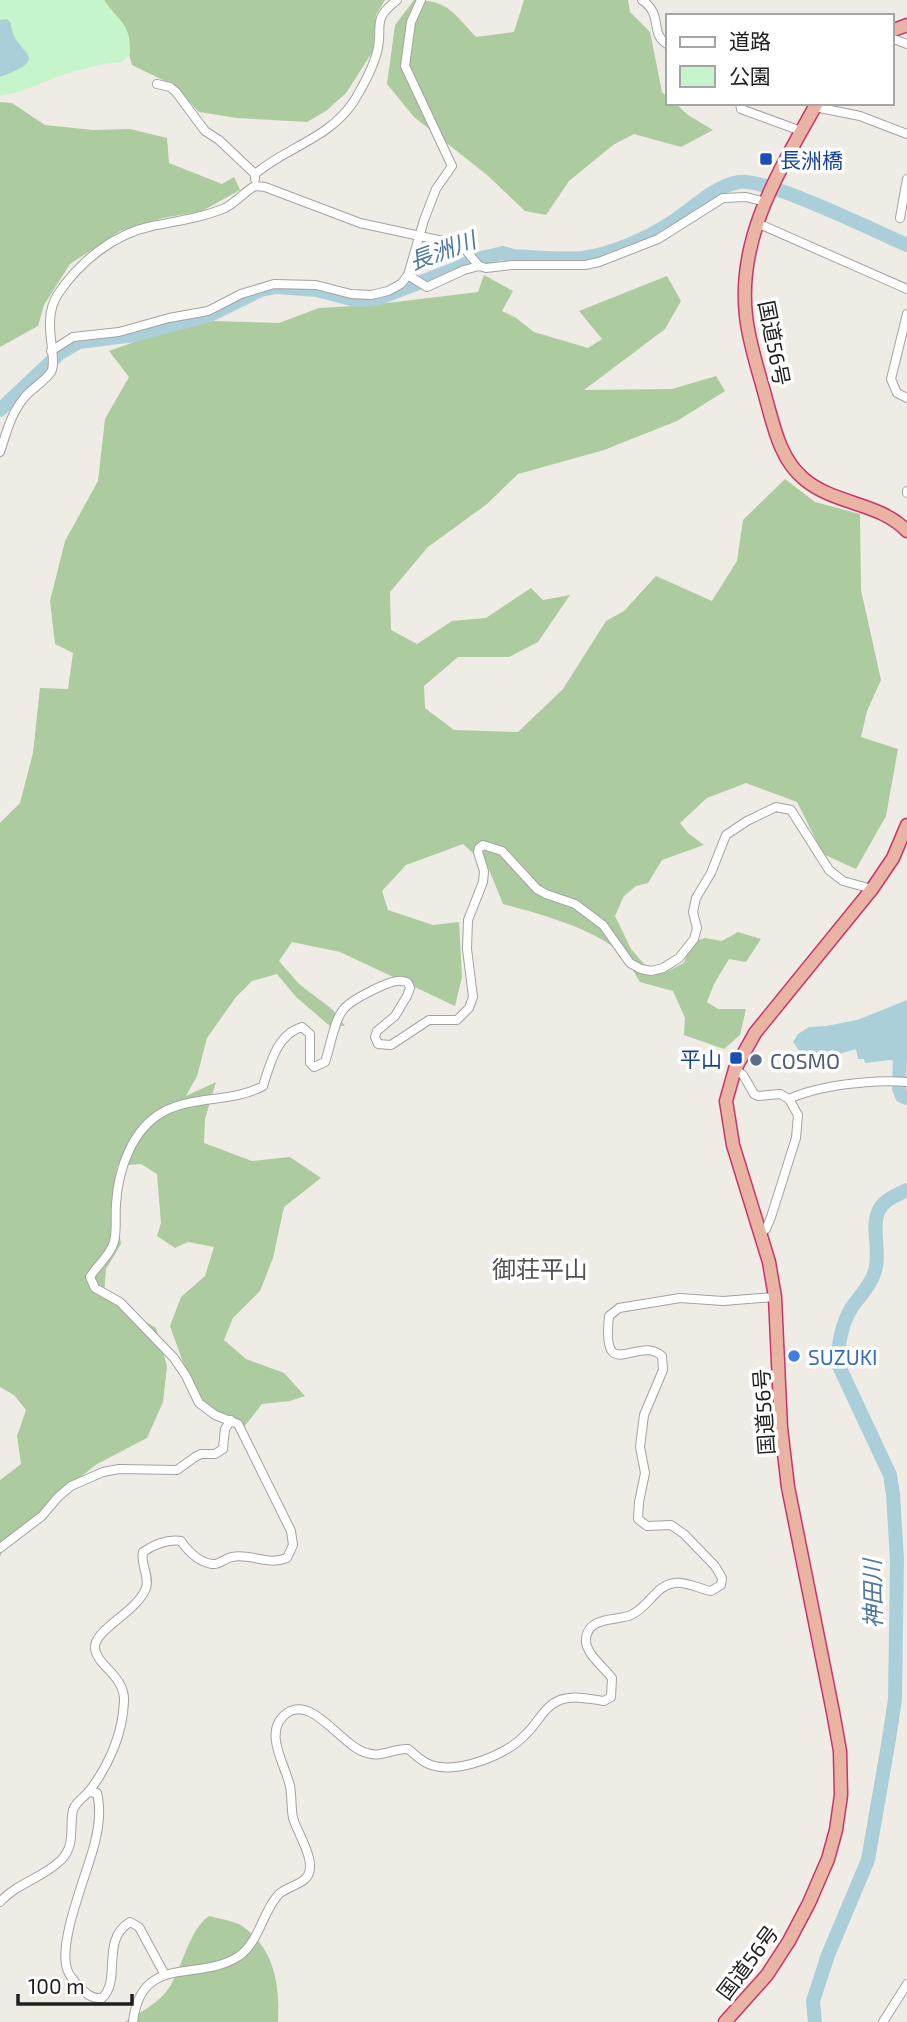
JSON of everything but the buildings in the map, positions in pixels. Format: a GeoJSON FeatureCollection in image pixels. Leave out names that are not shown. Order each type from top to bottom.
{"type":"FeatureCollection","features":[{"type":"Feature","properties":{"kind":"highway","name":"国道56号"},"geometry":{"type":"LineString","coordinates":[[816,105],[757,222],[748,252],[745,278],[746,316],[778,441],[788,461],[810,484],[833,496],[881,512],[897,520],[907,531]]}},
{"type":"Feature","properties":{"kind":"highway","name":"国道56号"},"geometry":{"type":"LineString","coordinates":[[725,2022],[767,1975],[789,1941],[828,1859],[841,1795],[840,1751],[788,1487],[781,1428],[775,1297],[761,1233],[733,1145],[726,1101],[735,1069],[755,1033],[872,889],[893,858],[907,825]]}},
{"type":"Feature","properties":{"kind":"street"},"geometry":{"type":"LineString","coordinates":[[255,174],[282,154],[309,143],[344,114],[354,101],[374,62],[379,48],[380,20],[385,9],[397,0]]}},
{"type":"Feature","properties":{"kind":"street"},"geometry":{"type":"LineString","coordinates":[[51,351],[73,338],[119,332],[169,318],[208,312],[259,287],[274,284],[316,285],[351,294],[371,295],[401,284],[408,275],[436,189],[452,166],[405,66],[411,22],[421,0]]}},
{"type":"Feature","properties":{"kind":"street"},"geometry":{"type":"LineString","coordinates":[[642,0],[653,9],[659,37],[666,43]]}},
{"type":"Feature","properties":{"kind":"street"},"geometry":{"type":"LineString","coordinates":[[157,83],[176,92],[205,131],[219,140],[255,174],[255,186]]}},
{"type":"Feature","properties":{"kind":"street"},"geometry":{"type":"LineString","coordinates":[[740,105],[741,110],[802,131]]}},
{"type":"Feature","properties":{"kind":"street"},"geometry":{"type":"LineString","coordinates":[[816,105],[860,116],[907,134]]}},
{"type":"Feature","properties":{"kind":"street"},"geometry":{"type":"LineString","coordinates":[[900,218],[907,179]]}},
{"type":"Feature","properties":{"kind":"street"},"geometry":{"type":"LineString","coordinates":[[0,452],[15,411],[51,371],[50,310],[57,296],[68,280],[98,251],[125,234],[191,219],[225,207],[255,186],[265,187],[360,223],[420,235],[464,248],[479,266]]}},
{"type":"Feature","properties":{"kind":"street"},"geometry":{"type":"LineString","coordinates":[[408,275],[427,287],[479,266],[486,268],[599,262],[658,239],[723,198],[766,200]]}},
{"type":"Feature","properties":{"kind":"street"},"geometry":{"type":"LineString","coordinates":[[757,222],[907,289]]}},
{"type":"Feature","properties":{"kind":"street"},"geometry":{"type":"LineString","coordinates":[[907,314],[891,379],[897,393],[907,398]]}},
{"type":"Feature","properties":{"kind":"street"},"geometry":{"type":"LineString","coordinates":[[0,1902],[17,1886],[47,1871],[63,1858],[72,1839],[76,1803],[88,1793],[112,1752],[120,1729],[124,1699],[122,1687],[94,1649],[96,1639],[130,1611],[146,1587],[141,1560],[143,1552],[172,1540],[181,1542],[189,1552],[212,1564],[232,1557],[269,1562],[287,1558],[293,1545],[291,1531],[238,1424],[215,1415],[199,1404],[174,1358],[120,1302],[95,1288],[90,1278],[112,1249],[122,1168],[130,1149],[151,1120],[166,1110],[235,1096],[262,1086],[278,1046],[296,1028],[302,1027],[310,1034],[310,1063],[314,1067],[319,1066],[325,1062],[342,1010],[357,999],[395,981],[408,983],[410,988],[395,1016],[376,1031],[378,1044],[391,1045],[429,1020],[457,1020],[463,1016],[473,997],[467,949],[468,920],[483,882],[484,871],[478,852],[483,845],[502,851],[546,894],[575,904],[603,925],[630,963],[651,971],[663,968],[679,958],[694,939],[697,928],[693,912],[696,898],[711,873],[726,835],[776,807],[791,810],[829,870],[843,881],[872,889]]}},
{"type":"Feature","properties":{"kind":"street"},"geometry":{"type":"LineString","coordinates":[[735,1069],[743,1075],[754,1094],[780,1094],[789,1099],[798,1115],[796,1138],[771,1217],[766,1229],[761,1233]]}},
{"type":"Feature","properties":{"kind":"street"},"geometry":{"type":"LineString","coordinates":[[789,1099],[872,1081],[907,1082]]}},
{"type":"Feature","properties":{"kind":"street"},"geometry":{"type":"LineString","coordinates":[[133,2022],[135,2007],[143,1990],[165,1975],[220,1964],[240,1955],[252,1942],[280,1894],[306,1878],[309,1872],[308,1855],[293,1815],[290,1787],[276,1745],[276,1729],[286,1714],[294,1710],[307,1710],[354,1748],[373,1755],[408,1749],[424,1762],[443,1767],[488,1758],[519,1741],[548,1708],[561,1700],[583,1698],[604,1701],[611,1697],[612,1678],[587,1647],[586,1640],[591,1628],[599,1622],[622,1618],[642,1609],[662,1587],[672,1583],[711,1591],[721,1585],[722,1578],[715,1566],[684,1534],[671,1525],[647,1526],[638,1519],[645,1473],[640,1447],[645,1415],[663,1370],[663,1361],[659,1352],[653,1350],[628,1354],[614,1352],[608,1342],[610,1316],[619,1308],[680,1298],[723,1301],[775,1297]]}},
{"type":"Feature","properties":{"kind":"street"},"geometry":{"type":"LineString","coordinates":[[0,1548],[42,1516],[71,1486],[119,1469],[177,1470],[201,1454],[215,1454],[223,1449],[225,1429],[231,1420]]}},
{"type":"Feature","properties":{"kind":"street"},"geometry":{"type":"LineString","coordinates":[[88,1793],[97,1793],[100,1814],[92,1854],[77,1896],[66,1954],[68,1971],[73,1980],[91,1996],[102,1998],[110,1988],[115,1939],[123,1926],[130,1922],[139,1927],[165,1975]]}},
{"type":"Feature","properties":{"kind":"street"},"geometry":{"type":"LineString","coordinates":[[883,2022],[906,1991]]}},
{"type":"Feature","properties":{"kind":"green space"},"geometry":{"type":"Polygon","coordinates":[[[0,0],[104,0],[126,29],[130,54],[122,62],[65,74],[19,92],[0,96],[0,0]]]}},
{"type":"Feature","properties":{"kind":"green space"},"geometry":{"type":"Polygon","coordinates":[[[97,0],[385,0],[376,15],[373,51],[346,93],[326,111],[307,122],[237,118],[199,112],[175,86],[132,65],[124,37],[97,0]]]}},
{"type":"Feature","properties":{"kind":"green space"},"geometry":{"type":"Polygon","coordinates":[[[414,0],[435,3],[450,10],[476,37],[514,32],[524,0],[628,0],[630,12],[650,32],[666,105],[677,105],[713,130],[681,147],[634,134],[613,145],[569,181],[546,215],[525,211],[487,175],[414,117],[387,84],[395,25],[414,0]]]}},
{"type":"Feature","properties":{"kind":"green space"},"geometry":{"type":"Polygon","coordinates":[[[0,102],[12,103],[45,125],[93,130],[130,129],[167,138],[169,163],[222,184],[234,177],[240,190],[202,211],[163,218],[120,231],[70,264],[44,305],[38,326],[0,347],[0,102]]]}},
{"type":"Feature","properties":{"kind":"green space"},"geometry":{"type":"Polygon","coordinates":[[[484,275],[513,291],[502,311],[534,332],[588,348],[602,339],[579,311],[667,276],[681,301],[665,329],[584,390],[672,389],[716,376],[725,391],[677,421],[604,450],[518,474],[487,504],[428,547],[390,592],[391,630],[417,644],[452,621],[486,618],[531,588],[543,600],[570,595],[538,642],[509,657],[458,657],[424,686],[425,708],[454,730],[518,732],[563,689],[606,621],[624,611],[656,576],[712,601],[737,561],[743,520],[785,479],[815,502],[860,514],[861,590],[881,680],[867,711],[861,737],[898,749],[886,816],[856,869],[823,854],[797,802],[746,783],[707,798],[680,823],[704,845],[662,860],[648,883],[636,886],[624,896],[615,916],[631,949],[645,965],[666,972],[684,963],[692,942],[705,938],[722,941],[738,932],[761,939],[746,962],[729,959],[707,1002],[718,1009],[746,1009],[740,1035],[724,1049],[684,1035],[685,1018],[673,991],[640,982],[625,957],[610,945],[566,923],[503,904],[488,867],[463,844],[406,865],[382,891],[388,910],[433,925],[459,922],[462,977],[455,1006],[340,952],[292,942],[279,961],[299,984],[333,1010],[345,1026],[330,1026],[296,997],[277,974],[252,981],[236,997],[207,1038],[197,1076],[186,1096],[216,1082],[205,1119],[204,1143],[252,1161],[290,1157],[321,1178],[284,1207],[273,1258],[260,1291],[233,1318],[224,1340],[246,1359],[284,1373],[305,1396],[290,1401],[262,1404],[244,1427],[222,1418],[194,1393],[170,1326],[181,1297],[205,1276],[214,1247],[188,1242],[175,1248],[157,1236],[161,1223],[157,1174],[141,1164],[117,1166],[114,1202],[121,1244],[106,1269],[104,1296],[156,1328],[167,1366],[163,1402],[147,1438],[97,1464],[56,1496],[4,1547],[0,1557],[0,1480],[21,1464],[17,1436],[26,1410],[14,1395],[0,1387],[0,823],[20,803],[33,753],[40,688],[68,689],[73,653],[55,644],[50,601],[65,541],[98,481],[105,419],[129,377],[109,351],[151,336],[213,321],[279,323],[319,308],[371,305],[478,292],[484,275]]]}},
{"type":"Feature","properties":{"kind":"green space"},"geometry":{"type":"Polygon","coordinates":[[[209,1916],[242,1926],[263,1947],[274,1970],[278,2022],[125,2022],[149,2007],[169,1988],[196,1930],[209,1916]]]}},
{"type":"Feature","properties":{"kind":"water"},"geometry":{"type":"Polygon","coordinates":[[[7,19],[17,42],[29,59],[17,70],[0,77],[0,20],[7,19]]]}},
{"type":"Feature","properties":{"kind":"water"},"geometry":{"type":"Polygon","coordinates":[[[907,1000],[907,1062],[890,1060],[865,1063],[864,1059],[858,1059],[856,1049],[818,1060],[820,1068],[812,1068],[793,1042],[798,1034],[809,1027],[857,1020],[907,1000]]]}},
{"type":"Feature","properties":{"kind":"waterway","name":"長洲川"},"geometry":{"type":"LineString","coordinates":[[0,410],[60,353],[79,342],[135,335],[210,315],[261,290],[276,287],[317,290],[355,300],[377,299],[473,260],[503,253],[556,259],[593,256],[651,235],[712,193],[739,182],[752,183],[796,196],[907,245]]}},
{"type":"Feature","properties":{"kind":"waterway","name":"神田川"},"geometry":{"type":"LineString","coordinates":[[900,1051],[899,1089],[902,1096],[907,1098]]}},
{"type":"Feature","properties":{"kind":"waterway","name":"神田川"},"geometry":{"type":"LineString","coordinates":[[815,2022],[813,2001],[828,1955],[868,1860],[895,1699],[897,1560],[890,1475],[838,1364],[838,1350],[848,1313],[868,1286],[875,1271],[875,1226],[878,1212],[886,1201],[907,1190]]}},
{"type":"Feature","properties":{"kind":"place","name":"長洲橋"},"geometry":{"type":"Point","coordinates":[766,159]}},
{"type":"Feature","properties":{"kind":"place","name":"平山"},"geometry":{"type":"Point","coordinates":[736,1058]}},
{"type":"Feature","properties":{"kind":"place","name":"COSMO"},"geometry":{"type":"Point","coordinates":[756,1060]}},
{"type":"Feature","properties":{"kind":"place","name":"SUZUKI"},"geometry":{"type":"Point","coordinates":[794,1356]}},
{"type":"Feature","properties":{"kind":"district","name":"御荘平山"},"geometry":{"type":"Point","coordinates":[540,1268]}}]}
